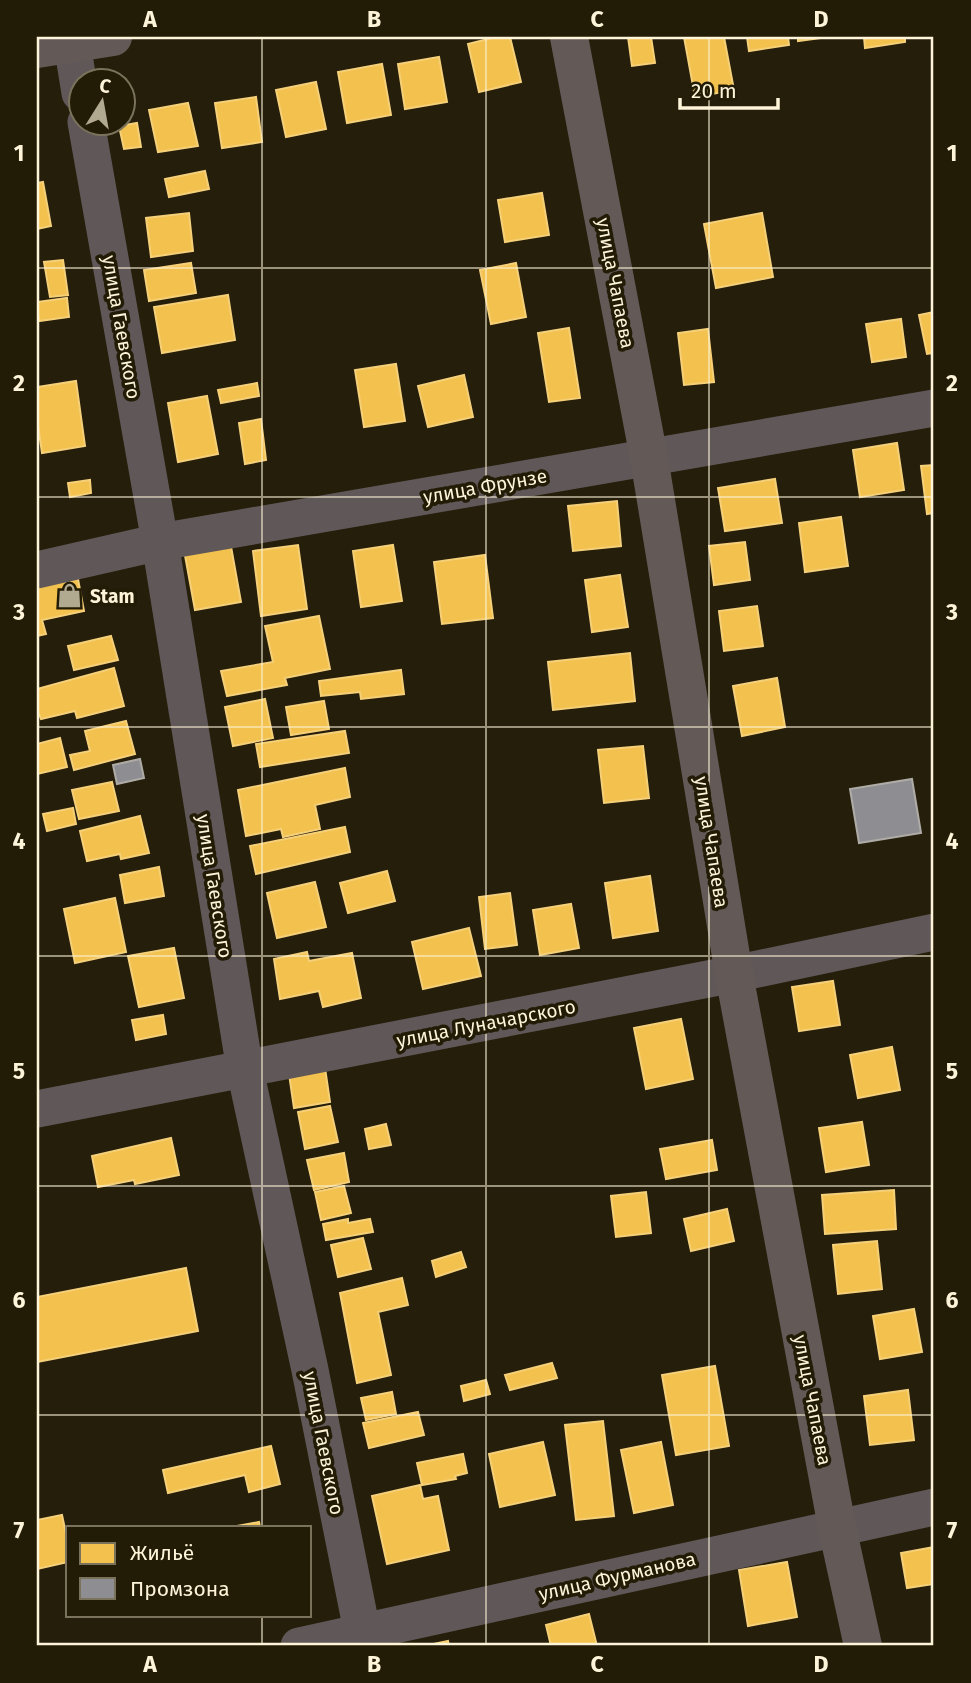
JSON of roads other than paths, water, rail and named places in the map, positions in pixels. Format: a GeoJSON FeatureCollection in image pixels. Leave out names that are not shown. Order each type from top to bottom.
{"type":"FeatureCollection","features":[{"type":"Feature","properties":{"kind":"street"},"geometry":{"type":"LineString","coordinates":[[69,66],[60,43],[113,37]]}},
{"type":"Feature","properties":{"kind":"street","name":"улица Чапаева"},"geometry":{"type":"LineString","coordinates":[[569,37],[649,458],[734,974],[837,1527],[863,1646]]}},
{"type":"Feature","properties":{"kind":"street","name":"улица Гаевского"},"geometry":{"type":"LineString","coordinates":[[88,136],[160,541],[245,1070],[307,1357],[363,1639]]}},
{"type":"Feature","properties":{"kind":"street","name":"улица Фрунзе"},"geometry":{"type":"LineString","coordinates":[[37,570],[160,541],[934,408]]}},
{"type":"Feature","properties":{"kind":"street","name":"улица Луначарского"},"geometry":{"type":"LineString","coordinates":[[37,1109],[734,974],[934,932]]}},
{"type":"Feature","properties":{"kind":"street","name":"улица Фурманова"},"geometry":{"type":"LineString","coordinates":[[299,1646],[363,1639],[837,1527],[934,1507]]}},
{"type":"Feature","properties":{"kind":"place","name":"Stam"},"geometry":{"type":"Point","coordinates":[70,596]}}]}
